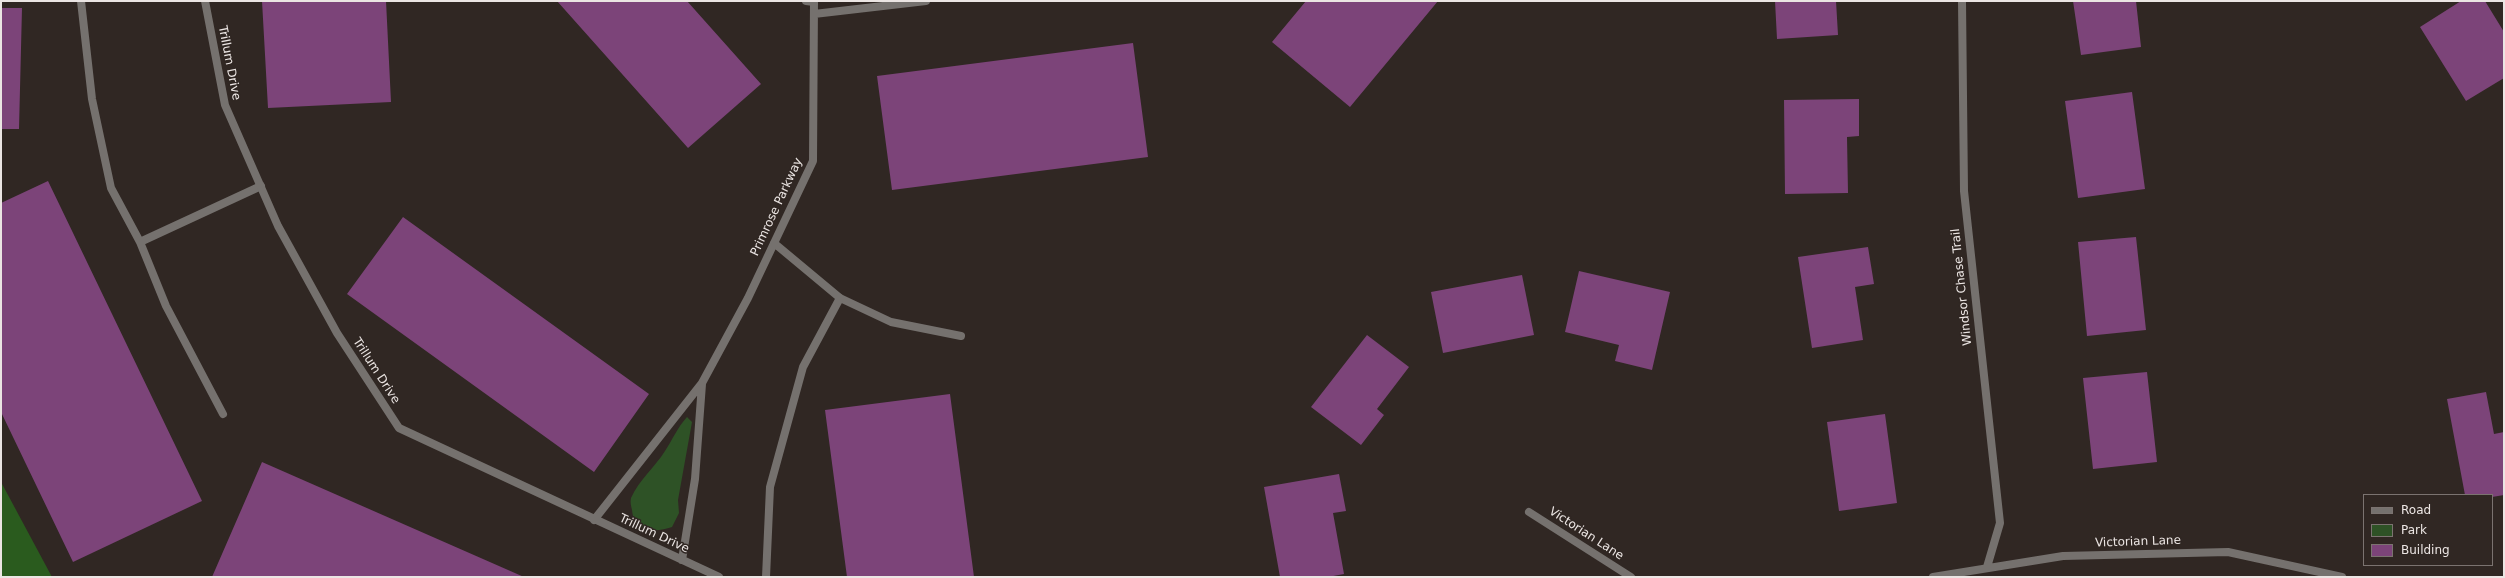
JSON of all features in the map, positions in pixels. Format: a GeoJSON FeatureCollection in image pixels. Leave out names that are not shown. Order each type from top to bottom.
{"type":"FeatureCollection","features":[{"type":"Feature","properties":{"kind":"street"},"geometry":{"type":"LineString","coordinates":[[82,1],[92,99],[111,188],[140,242],[166,306],[223,414]]}},
{"type":"Feature","properties":{"kind":"street","name":"Trillum Drive"},"geometry":{"type":"LineString","coordinates":[[205,1],[225,105],[278,226],[337,333],[399,428],[719,577]]}},
{"type":"Feature","properties":{"kind":"street","name":"Primrose Parkway"},"geometry":{"type":"LineString","coordinates":[[594,520],[702,383],[774,244],[813,160],[814,14],[812,1]]}},
{"type":"Feature","properties":{"kind":"street"},"geometry":{"type":"LineString","coordinates":[[814,14],[926,1]]}},
{"type":"Feature","properties":{"kind":"street","name":"Windsor Chase Trail"},"geometry":{"type":"LineString","coordinates":[[1962,1],[1964,191],[2000,523],[1987,567]]}},
{"type":"Feature","properties":{"kind":"street"},"geometry":{"type":"LineString","coordinates":[[140,242],[261,186]]}},
{"type":"Feature","properties":{"kind":"street"},"geometry":{"type":"LineString","coordinates":[[774,244],[840,298],[891,322],[961,336]]}},
{"type":"Feature","properties":{"kind":"street"},"geometry":{"type":"LineString","coordinates":[[766,577],[772,479],[803,367],[840,298]]}},
{"type":"Feature","properties":{"kind":"street","name":"Primrose Parkway"},"geometry":{"type":"LineString","coordinates":[[682,560],[695,479],[702,383]]}},
{"type":"Feature","properties":{"kind":"street","name":"Victorian Lane"},"geometry":{"type":"LineString","coordinates":[[1529,512],[1631,577]]}},
{"type":"Feature","properties":{"kind":"street","name":"Victorian Lane"},"geometry":{"type":"LineString","coordinates":[[1933,577],[1987,567],[2063,556],[2228,552],[2342,577]]}},
{"type":"Feature","properties":{"kind":"green space"},"geometry":{"type":"Polygon","coordinates":[[[687,417],[692,422],[678,500],[679,513],[672,527],[659,530],[646,529],[637,523],[634,517],[631,498],[638,485],[661,457],[687,417]]]}},
{"type":"Feature","properties":{"kind":"green space"},"geometry":{"type":"Polygon","coordinates":[[[1,482],[52,577],[1,577],[1,482]]]}},
{"type":"Feature","properties":{"kind":"building"},"geometry":{"type":"Polygon","coordinates":[[[262,1],[386,1],[391,102],[268,108],[262,1]]]}},
{"type":"Feature","properties":{"kind":"building"},"geometry":{"type":"Polygon","coordinates":[[[557,1],[687,1],[761,84],[688,148],[557,1]]]}},
{"type":"Feature","properties":{"kind":"building"},"geometry":{"type":"Polygon","coordinates":[[[1306,1],[1438,1],[1350,107],[1272,42],[1306,1]]]}},
{"type":"Feature","properties":{"kind":"building"},"geometry":{"type":"Polygon","coordinates":[[[1775,1],[1836,1],[1838,35],[1777,39],[1775,1]]]}},
{"type":"Feature","properties":{"kind":"building"},"geometry":{"type":"Polygon","coordinates":[[[2073,1],[2136,1],[2141,47],[2081,55],[2073,1]]]}},
{"type":"Feature","properties":{"kind":"building"},"geometry":{"type":"Polygon","coordinates":[[[2461,1],[2485,1],[2504,32],[2504,78],[2466,101],[2420,27],[2461,1]]]}},
{"type":"Feature","properties":{"kind":"building"},"geometry":{"type":"Polygon","coordinates":[[[1,8],[22,8],[19,129],[1,129],[1,8]]]}},
{"type":"Feature","properties":{"kind":"building"},"geometry":{"type":"Polygon","coordinates":[[[1133,43],[1148,157],[892,190],[877,76],[1133,43]]]}},
{"type":"Feature","properties":{"kind":"building"},"geometry":{"type":"Polygon","coordinates":[[[2132,92],[2145,189],[2078,198],[2065,101],[2132,92]]]}},
{"type":"Feature","properties":{"kind":"building"},"geometry":{"type":"Polygon","coordinates":[[[1859,99],[1859,136],[1847,137],[1848,193],[1785,194],[1784,100],[1859,99]]]}},
{"type":"Feature","properties":{"kind":"building"},"geometry":{"type":"Polygon","coordinates":[[[48,181],[202,501],[73,562],[1,412],[1,203],[48,181]]]}},
{"type":"Feature","properties":{"kind":"building"},"geometry":{"type":"Polygon","coordinates":[[[403,217],[649,394],[594,472],[347,294],[403,217]]]}},
{"type":"Feature","properties":{"kind":"building"},"geometry":{"type":"Polygon","coordinates":[[[2136,237],[2146,330],[2087,336],[2078,242],[2136,237]]]}},
{"type":"Feature","properties":{"kind":"building"},"geometry":{"type":"Polygon","coordinates":[[[1868,247],[1874,284],[1855,287],[1863,340],[1812,348],[1798,257],[1868,247]]]}},
{"type":"Feature","properties":{"kind":"building"},"geometry":{"type":"Polygon","coordinates":[[[1579,271],[1670,292],[1652,370],[1615,361],[1619,345],[1565,332],[1579,271]]]}},
{"type":"Feature","properties":{"kind":"building"},"geometry":{"type":"Polygon","coordinates":[[[1522,275],[1534,335],[1443,353],[1431,292],[1522,275]]]}},
{"type":"Feature","properties":{"kind":"building"},"geometry":{"type":"Polygon","coordinates":[[[1367,335],[1409,367],[1377,409],[1384,415],[1361,445],[1311,407],[1367,335]]]}},
{"type":"Feature","properties":{"kind":"building"},"geometry":{"type":"Polygon","coordinates":[[[2147,372],[2157,462],[2093,469],[2083,378],[2147,372]]]}},
{"type":"Feature","properties":{"kind":"building"},"geometry":{"type":"Polygon","coordinates":[[[2486,392],[2494,434],[2504,432],[2504,495],[2493,497],[2493,494],[2465,494],[2447,399],[2486,392]]]}},
{"type":"Feature","properties":{"kind":"building"},"geometry":{"type":"Polygon","coordinates":[[[950,394],[974,577],[847,577],[825,410],[950,394]]]}},
{"type":"Feature","properties":{"kind":"building"},"geometry":{"type":"Polygon","coordinates":[[[1885,414],[1897,503],[1839,511],[1827,422],[1885,414]]]}},
{"type":"Feature","properties":{"kind":"building"},"geometry":{"type":"Polygon","coordinates":[[[262,462],[524,577],[212,577],[262,462]]]}},
{"type":"Feature","properties":{"kind":"building"},"geometry":{"type":"Polygon","coordinates":[[[1339,474],[1346,511],[1333,513],[1344,574],[1328,577],[1280,577],[1264,487],[1339,474]]]}}]}
